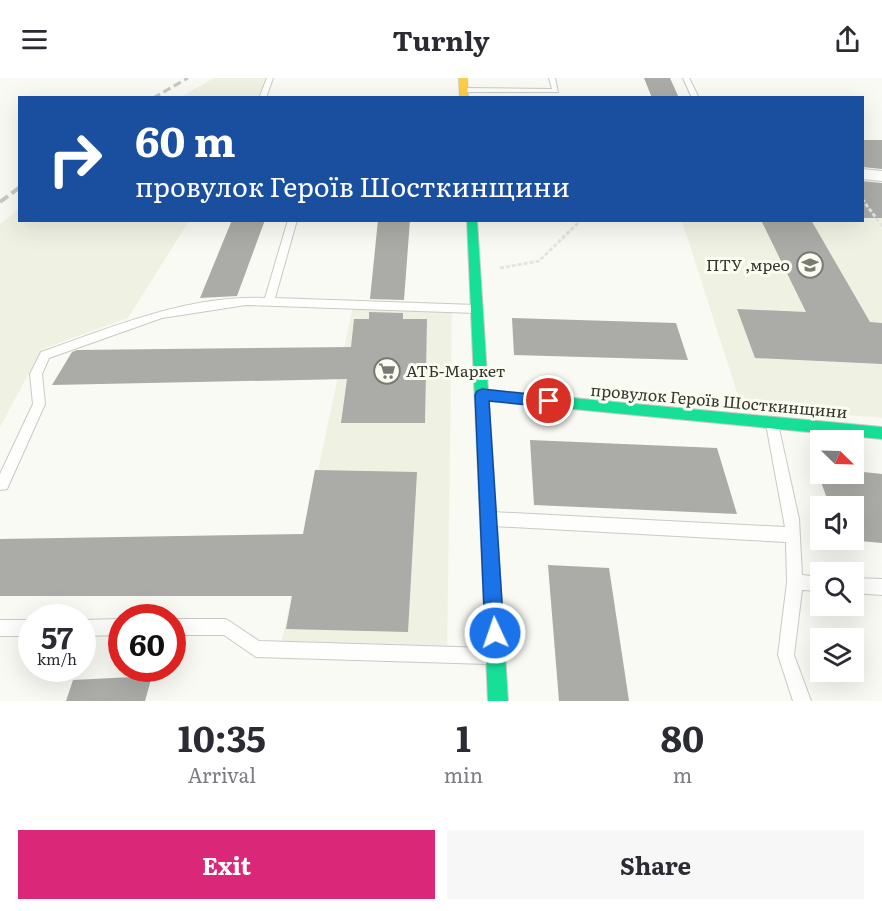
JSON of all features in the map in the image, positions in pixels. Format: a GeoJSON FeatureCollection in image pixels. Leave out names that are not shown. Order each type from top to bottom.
{"type":"FeatureCollection","features":[{"type":"Feature","properties":{"kind":"main road"},"geometry":{"type":"LineString","coordinates":[[472,222],[498,701]]}},
{"type":"Feature","properties":{"kind":"main road","name":"провулок Героїв Шосткинщини"},"geometry":{"type":"LineString","coordinates":[[482,395],[882,433]]}},
{"type":"Feature","properties":{"kind":"street"},"geometry":{"type":"LineString","coordinates":[[864,174],[882,176]]}},
{"type":"Feature","properties":{"kind":"lane"},"geometry":{"type":"LineString","coordinates":[[263,96],[270,78]]}},
{"type":"Feature","properties":{"kind":"lane"},"geometry":{"type":"LineString","coordinates":[[463,88],[555,91],[552,78]]}},
{"type":"Feature","properties":{"kind":"lane"},"geometry":{"type":"LineString","coordinates":[[686,78],[695,96]]}},
{"type":"Feature","properties":{"kind":"lane"},"geometry":{"type":"LineString","coordinates":[[269,302],[292,222]]}},
{"type":"Feature","properties":{"kind":"lane"},"geometry":{"type":"LineString","coordinates":[[2,484],[39,404],[36,374],[45,355],[161,314],[246,301],[477,309]]}},
{"type":"Feature","properties":{"kind":"lane"},"geometry":{"type":"LineString","coordinates":[[771,423],[792,519],[795,582],[786,655],[802,701]]}},
{"type":"Feature","properties":{"kind":"lane"},"geometry":{"type":"LineString","coordinates":[[488,519],[793,535]]}},
{"type":"Feature","properties":{"kind":"lane"},"geometry":{"type":"LineString","coordinates":[[795,582],[810,583]]}},
{"type":"Feature","properties":{"kind":"lane"},"geometry":{"type":"LineString","coordinates":[[864,587],[882,588]]}},
{"type":"Feature","properties":{"kind":"lane"},"geometry":{"type":"LineString","coordinates":[[186,627],[226,627],[256,649],[496,656]]}},
{"type":"Feature","properties":{"kind":"lane"},"geometry":{"type":"LineString","coordinates":[[0,628],[18,628]]}},
{"type":"Feature","properties":{"kind":"path"},"geometry":{"type":"LineString","coordinates":[[864,202],[882,226]]}},
{"type":"Feature","properties":{"kind":"path"},"geometry":{"type":"LineString","coordinates":[[475,272],[539,261],[579,222]]}},
{"type":"Feature","properties":{"kind":"shaded area"},"geometry":{"type":"Polygon","coordinates":[[[214,78],[266,78],[258,96],[182,96],[214,78]]]}},
{"type":"Feature","properties":{"kind":"shaded area"},"geometry":{"type":"Polygon","coordinates":[[[864,188],[882,213],[882,418],[741,405],[682,222],[864,222],[864,188]]]}},
{"type":"Feature","properties":{"kind":"shaded area"},"geometry":{"type":"Polygon","coordinates":[[[18,210],[18,222],[188,222],[128,318],[42,349],[0,427],[0,224],[18,210]]]}},
{"type":"Feature","properties":{"kind":"shaded area"},"geometry":{"type":"Polygon","coordinates":[[[353,306],[452,309],[447,656],[279,654],[353,306]]]}},
{"type":"Feature","properties":{"kind":"building"},"geometry":{"type":"Polygon","coordinates":[[[644,78],[670,78],[678,96],[651,96],[644,78]]]}},
{"type":"Feature","properties":{"kind":"building"},"geometry":{"type":"Polygon","coordinates":[[[864,140],[882,140],[882,169],[864,167],[864,140]]]}},
{"type":"Feature","properties":{"kind":"building"},"geometry":{"type":"Polygon","coordinates":[[[864,181],[882,183],[882,218],[864,218],[864,181]]]}},
{"type":"Feature","properties":{"kind":"building"},"geometry":{"type":"Polygon","coordinates":[[[231,222],[264,222],[237,296],[200,298],[231,222]]]}},
{"type":"Feature","properties":{"kind":"building"},"geometry":{"type":"Polygon","coordinates":[[[378,222],[410,222],[404,300],[370,299],[378,222]]]}},
{"type":"Feature","properties":{"kind":"building","name":"ПТУ ,мрео"},"geometry":{"type":"Polygon","coordinates":[[[762,222],[812,222],[870,322],[882,323],[882,364],[755,358],[737,309],[806,312],[762,222]]]}},
{"type":"Feature","properties":{"kind":"building"},"geometry":{"type":"Polygon","coordinates":[[[369,312],[403,313],[403,319],[427,319],[425,423],[341,423],[347,379],[52,385],[72,352],[77,350],[351,347],[354,319],[369,319],[369,312]]]}},
{"type":"Feature","properties":{"kind":"building"},"geometry":{"type":"Polygon","coordinates":[[[512,318],[676,323],[688,360],[514,355],[512,318]]]}},
{"type":"Feature","properties":{"kind":"building"},"geometry":{"type":"Polygon","coordinates":[[[530,440],[717,448],[737,514],[534,505],[530,440]]]}},
{"type":"Feature","properties":{"kind":"building"},"geometry":{"type":"Polygon","coordinates":[[[315,470],[417,472],[408,632],[286,629],[292,596],[0,596],[0,539],[303,534],[315,470]]]}},
{"type":"Feature","properties":{"kind":"building"},"geometry":{"type":"Polygon","coordinates":[[[864,472],[882,474],[882,543],[864,541],[864,496],[826,496],[822,484],[864,484],[864,472]]]}},
{"type":"Feature","properties":{"kind":"building"},"geometry":{"type":"Polygon","coordinates":[[[548,565],[609,568],[629,701],[559,701],[548,565]]]}},
{"type":"Feature","properties":{"kind":"building"},"geometry":{"type":"Polygon","coordinates":[[[108,678],[108,682],[150,682],[145,701],[66,701],[72,682],[96,682],[96,679],[108,678]]]}},
{"type":"Feature","properties":{"kind":"railway"},"geometry":{"type":"LineString","coordinates":[[156,96],[188,78]]}},
{"type":"Feature","properties":{"kind":"railway"},"geometry":{"type":"LineString","coordinates":[[0,202],[18,188]]}},
{"type":"Feature","properties":{"kind":"traffic: fast"},"geometry":{"type":"LineString","coordinates":[[472,222],[498,701]]}},
{"type":"Feature","properties":{"kind":"traffic: fast"},"geometry":{"type":"LineString","coordinates":[[482,395],[882,433]]}},
{"type":"Feature","properties":{"kind":"traffic: slow"},"geometry":{"type":"LineString","coordinates":[[463,78],[464,96]]}},
{"type":"Feature","properties":{"kind":"place","name":"ПТУ ,мрео"},"geometry":{"type":"Point","coordinates":[810,265]}},
{"type":"Feature","properties":{"kind":"place","name":"АТБ-Маркет"},"geometry":{"type":"Point","coordinates":[387,371]}},
{"type":"Feature","properties":{"kind":"route"},"geometry":{"type":"LineString","coordinates":[[495,633],[482,395],[549,401]]}}]}
